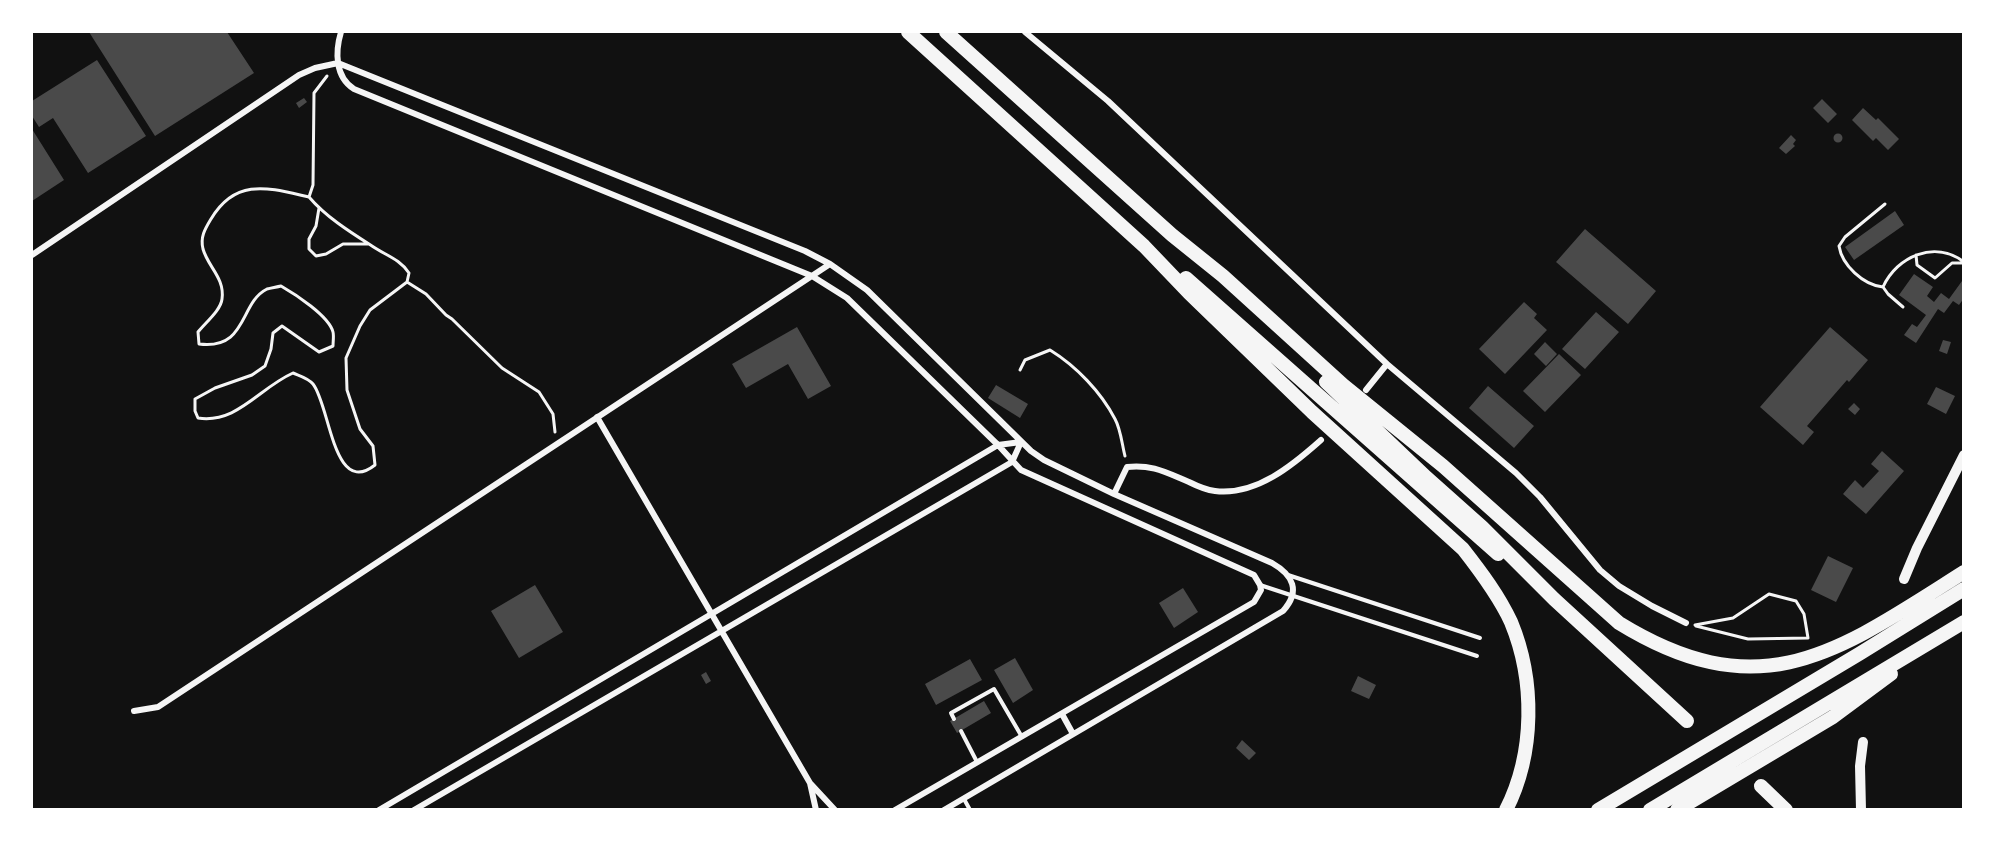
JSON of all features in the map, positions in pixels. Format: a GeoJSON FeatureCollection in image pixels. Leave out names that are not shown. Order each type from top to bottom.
{"type":"FeatureCollection","features":[{"type":"Feature","properties":{"kind":"highway"},"geometry":{"type":"LineString","coordinates":[[908,32],[1144,246],[1196,287],[1475,535],[1554,599]]}},
{"type":"Feature","properties":{"kind":"highway"},"geometry":{"type":"LineString","coordinates":[[946,32],[1343,385],[1443,466],[1619,623],[1643,638],[1699,661],[1756,667],[1783,664],[1834,649],[1858,637],[1964,572]]}},
{"type":"Feature","properties":{"kind":"highway"},"geometry":{"type":"LineString","coordinates":[[1172,235],[1218,283],[1336,391],[1426,478],[1482,527],[1554,599],[1688,721]]}},
{"type":"Feature","properties":{"kind":"highway"},"geometry":{"type":"LineString","coordinates":[[1144,246],[1189,293],[1312,411],[1463,549],[1482,574],[1510,621],[1518,643],[1527,690],[1527,736],[1524,758],[1506,810]]}},
{"type":"Feature","properties":{"kind":"highway"},"geometry":{"type":"LineString","coordinates":[[1598,810],[1964,589]]}},
{"type":"Feature","properties":{"kind":"highway"},"geometry":{"type":"LineString","coordinates":[[1677,810],[1842,711],[1899,665],[1964,622]]}},
{"type":"Feature","properties":{"kind":"highway"},"geometry":{"type":"LineString","coordinates":[[1650,810],[1847,692],[1899,665]]}},
{"type":"Feature","properties":{"kind":"highway"},"geometry":{"type":"LineString","coordinates":[[1761,786],[1786,810]]}},
{"type":"Feature","properties":{"kind":"street"},"geometry":{"type":"LineString","coordinates":[[340,32],[338,63],[347,85],[812,276],[847,298],[998,445],[1012,462],[1031,476],[1254,575],[1260,585],[1259,596],[1254,602],[895,810]]}},
{"type":"Feature","properties":{"kind":"street"},"geometry":{"type":"LineString","coordinates":[[1025,32],[1108,101],[1387,364],[1516,473],[1540,497],[1600,570],[1619,586],[1686,623]]}},
{"type":"Feature","properties":{"kind":"street"},"geometry":{"type":"LineString","coordinates":[[32,255],[299,75],[315,68],[338,63],[805,251],[830,264],[867,290],[1021,442],[1044,460],[1114,494],[1272,563],[1288,574],[1293,586],[1292,596],[1283,611],[944,810]]}},
{"type":"Feature","properties":{"kind":"street"},"geometry":{"type":"LineString","coordinates":[[134,711],[158,706],[830,264]]}},
{"type":"Feature","properties":{"kind":"street"},"geometry":{"type":"LineString","coordinates":[[1366,390],[1387,364]]}},
{"type":"Feature","properties":{"kind":"street"},"geometry":{"type":"LineString","coordinates":[[597,417],[810,783],[835,810]]}},
{"type":"Feature","properties":{"kind":"street"},"geometry":{"type":"LineString","coordinates":[[1114,494],[1127,467],[1143,465],[1215,491],[1233,491],[1250,487],[1295,464],[1321,440]]}},
{"type":"Feature","properties":{"kind":"street"},"geometry":{"type":"LineString","coordinates":[[379,810],[998,445],[1021,442]]}},
{"type":"Feature","properties":{"kind":"street"},"geometry":{"type":"LineString","coordinates":[[414,810],[1012,462],[1021,442]]}},
{"type":"Feature","properties":{"kind":"street"},"geometry":{"type":"LineString","coordinates":[[1904,579],[1917,548],[1964,456]]}},
{"type":"Feature","properties":{"kind":"street"},"geometry":{"type":"LineString","coordinates":[[1062,714],[1073,734]]}},
{"type":"Feature","properties":{"kind":"street"},"geometry":{"type":"LineString","coordinates":[[1861,810],[1860,766],[1863,742]]}},
{"type":"Feature","properties":{"kind":"street"},"geometry":{"type":"LineString","coordinates":[[810,783],[816,810]]}},
{"type":"Feature","properties":{"kind":"lane"},"geometry":{"type":"LineString","coordinates":[[1288,574],[1480,638]]}},
{"type":"Feature","properties":{"kind":"lane"},"geometry":{"type":"LineString","coordinates":[[1260,585],[1477,656]]}},
{"type":"Feature","properties":{"kind":"lane"},"geometry":{"type":"LineString","coordinates":[[954,718],[951,713],[994,689],[1022,737]]}},
{"type":"Feature","properties":{"kind":"lane"},"geometry":{"type":"LineString","coordinates":[[962,731],[977,762]]}},
{"type":"Feature","properties":{"kind":"lane"},"geometry":{"type":"LineString","coordinates":[[964,798],[970,810]]}},
{"type":"Feature","properties":{"kind":"path"},"geometry":{"type":"LineString","coordinates":[[309,198],[313,185],[314,93],[338,63]]}},
{"type":"Feature","properties":{"kind":"path"},"geometry":{"type":"LineString","coordinates":[[248,188],[269,188],[309,198],[319,208],[369,244],[402,263],[408,273],[407,282],[370,310],[346,358],[347,390],[360,429],[373,446],[375,456],[375,465],[365,473],[355,473],[343,464],[335,449],[332,431],[320,397],[313,383],[303,376],[293,373],[280,379],[221,418],[209,420],[198,418],[195,399],[215,388],[252,375],[265,366],[271,349],[273,333],[282,326],[319,352],[333,346],[333,331],[324,318],[296,294],[281,286],[267,289],[257,298],[234,334],[220,343],[199,344],[198,332],[222,303],[223,292],[220,279],[206,258],[202,246],[202,234],[214,214],[228,198],[248,188]]}},
{"type":"Feature","properties":{"kind":"path"},"geometry":{"type":"LineString","coordinates":[[1886,204],[1845,237],[1839,246],[1841,256],[1851,270],[1876,286],[1883,287],[1904,308]]}},
{"type":"Feature","properties":{"kind":"path"},"geometry":{"type":"LineString","coordinates":[[319,208],[316,226],[309,239],[309,249],[316,256],[326,254],[344,244],[369,244]]}},
{"type":"Feature","properties":{"kind":"path"},"geometry":{"type":"LineString","coordinates":[[1883,287],[1900,263],[1916,255],[1941,252],[1957,257],[1964,263]]}},
{"type":"Feature","properties":{"kind":"path"},"geometry":{"type":"LineString","coordinates":[[1916,255],[1917,265],[1935,278],[1952,263],[1964,263]]}},
{"type":"Feature","properties":{"kind":"path"},"geometry":{"type":"LineString","coordinates":[[407,282],[426,294],[502,368],[539,392],[553,414],[558,443]]}},
{"type":"Feature","properties":{"kind":"path"},"geometry":{"type":"LineString","coordinates":[[1020,370],[1025,360],[1050,350],[1065,359],[1102,400],[1116,421],[1127,467]]}},
{"type":"Feature","properties":{"kind":"path"},"geometry":{"type":"LineString","coordinates":[[1686,623],[1748,639],[1808,638],[1804,615],[1796,601],[1769,594],[1733,618],[1694,625]]}},
{"type":"Feature","properties":{"kind":"building"},"geometry":{"type":"Polygon","coordinates":[[[89,32],[227,32],[254,73],[155,136],[89,32]]]}},
{"type":"Feature","properties":{"kind":"building"},"geometry":{"type":"Polygon","coordinates":[[[97,60],[146,136],[88,173],[53,118],[39,127],[32,116],[32,101],[97,60]]]}},
{"type":"Feature","properties":{"kind":"building"},"geometry":{"type":"Polygon","coordinates":[[[304,98],[307,102],[299,108],[296,103],[304,98]]]}},
{"type":"Feature","properties":{"kind":"building"},"geometry":{"type":"Polygon","coordinates":[[[1822,99],[1837,114],[1828,123],[1813,108],[1822,99]]]}},
{"type":"Feature","properties":{"kind":"building"},"geometry":{"type":"Polygon","coordinates":[[[1863,108],[1876,120],[1878,118],[1899,139],[1888,150],[1876,138],[1873,141],[1852,120],[1863,108]]]}},
{"type":"Feature","properties":{"kind":"building"},"geometry":{"type":"Polygon","coordinates":[[[32,129],[64,180],[32,201],[32,129]]]}},
{"type":"Feature","properties":{"kind":"building"},"geometry":{"type":"Polygon","coordinates":[[[1838,133],[1843,138],[1838,143],[1833,138],[1838,133]]]}},
{"type":"Feature","properties":{"kind":"building"},"geometry":{"type":"Polygon","coordinates":[[[1791,135],[1796,140],[1793,144],[1795,146],[1786,154],[1779,148],[1791,135]]]}},
{"type":"Feature","properties":{"kind":"building"},"geometry":{"type":"Polygon","coordinates":[[[1895,211],[1904,225],[1854,260],[1845,247],[1895,211]]]}},
{"type":"Feature","properties":{"kind":"building"},"geometry":{"type":"Polygon","coordinates":[[[1585,229],[1656,291],[1628,324],[1556,262],[1585,229]]]}},
{"type":"Feature","properties":{"kind":"building"},"geometry":{"type":"Polygon","coordinates":[[[1914,274],[1933,287],[1927,296],[1934,302],[1941,293],[1949,299],[1962,281],[1964,282],[1964,298],[1959,305],[1953,301],[1944,313],[1938,309],[1916,343],[1904,335],[1912,324],[1917,327],[1926,315],[1899,295],[1914,274]]]}},
{"type":"Feature","properties":{"kind":"building"},"geometry":{"type":"Polygon","coordinates":[[[1524,302],[1537,314],[1534,318],[1547,330],[1505,374],[1479,349],[1524,302]]]}},
{"type":"Feature","properties":{"kind":"building"},"geometry":{"type":"Polygon","coordinates":[[[1596,312],[1619,332],[1585,369],[1562,349],[1596,312]]]}},
{"type":"Feature","properties":{"kind":"building"},"geometry":{"type":"Polygon","coordinates":[[[797,327],[831,386],[808,399],[788,364],[746,388],[732,364],[797,327]]]}},
{"type":"Feature","properties":{"kind":"building"},"geometry":{"type":"Polygon","coordinates":[[[1830,327],[1868,360],[1849,382],[1847,380],[1807,426],[1814,432],[1803,445],[1760,407],[1830,327]]]}},
{"type":"Feature","properties":{"kind":"building"},"geometry":{"type":"Polygon","coordinates":[[[1943,340],[1951,342],[1947,354],[1939,351],[1943,340]]]}},
{"type":"Feature","properties":{"kind":"building"},"geometry":{"type":"Polygon","coordinates":[[[1545,342],[1557,354],[1546,366],[1534,354],[1545,342]]]}},
{"type":"Feature","properties":{"kind":"building"},"geometry":{"type":"Polygon","coordinates":[[[1559,354],[1581,375],[1545,412],[1523,391],[1559,354]]]}},
{"type":"Feature","properties":{"kind":"building"},"geometry":{"type":"Polygon","coordinates":[[[996,385],[1028,404],[1020,418],[988,398],[996,385]]]}},
{"type":"Feature","properties":{"kind":"building"},"geometry":{"type":"Polygon","coordinates":[[[1488,386],[1534,426],[1514,448],[1469,408],[1488,386]]]}},
{"type":"Feature","properties":{"kind":"building"},"geometry":{"type":"Polygon","coordinates":[[[1936,387],[1955,396],[1946,414],[1927,404],[1936,387]]]}},
{"type":"Feature","properties":{"kind":"building"},"geometry":{"type":"Polygon","coordinates":[[[1854,403],[1860,409],[1855,415],[1848,409],[1854,403]]]}},
{"type":"Feature","properties":{"kind":"building"},"geometry":{"type":"Polygon","coordinates":[[[1882,451],[1904,471],[1866,514],[1843,494],[1855,480],[1863,488],[1879,471],[1871,464],[1882,451]]]}},
{"type":"Feature","properties":{"kind":"building"},"geometry":{"type":"Polygon","coordinates":[[[1828,556],[1853,568],[1836,602],[1811,590],[1828,556]]]}},
{"type":"Feature","properties":{"kind":"building"},"geometry":{"type":"Polygon","coordinates":[[[535,585],[563,632],[519,658],[491,611],[535,585]]]}},
{"type":"Feature","properties":{"kind":"building"},"geometry":{"type":"Polygon","coordinates":[[[1183,588],[1198,612],[1174,628],[1159,603],[1183,588]]]}},
{"type":"Feature","properties":{"kind":"building"},"geometry":{"type":"Polygon","coordinates":[[[1015,658],[1033,690],[1013,703],[994,670],[1015,658]]]}},
{"type":"Feature","properties":{"kind":"building"},"geometry":{"type":"Polygon","coordinates":[[[970,659],[982,680],[936,705],[925,684],[970,659]]]}},
{"type":"Feature","properties":{"kind":"building"},"geometry":{"type":"Polygon","coordinates":[[[706,672],[711,681],[706,684],[701,675],[706,672]]]}},
{"type":"Feature","properties":{"kind":"building"},"geometry":{"type":"Polygon","coordinates":[[[1358,676],[1376,685],[1369,699],[1351,691],[1358,676]]]}},
{"type":"Feature","properties":{"kind":"building"},"geometry":{"type":"Polygon","coordinates":[[[984,701],[991,713],[957,733],[950,721],[984,701]]]}},
{"type":"Feature","properties":{"kind":"building"},"geometry":{"type":"Polygon","coordinates":[[[1242,740],[1256,753],[1249,760],[1236,748],[1242,740]]]}}]}
